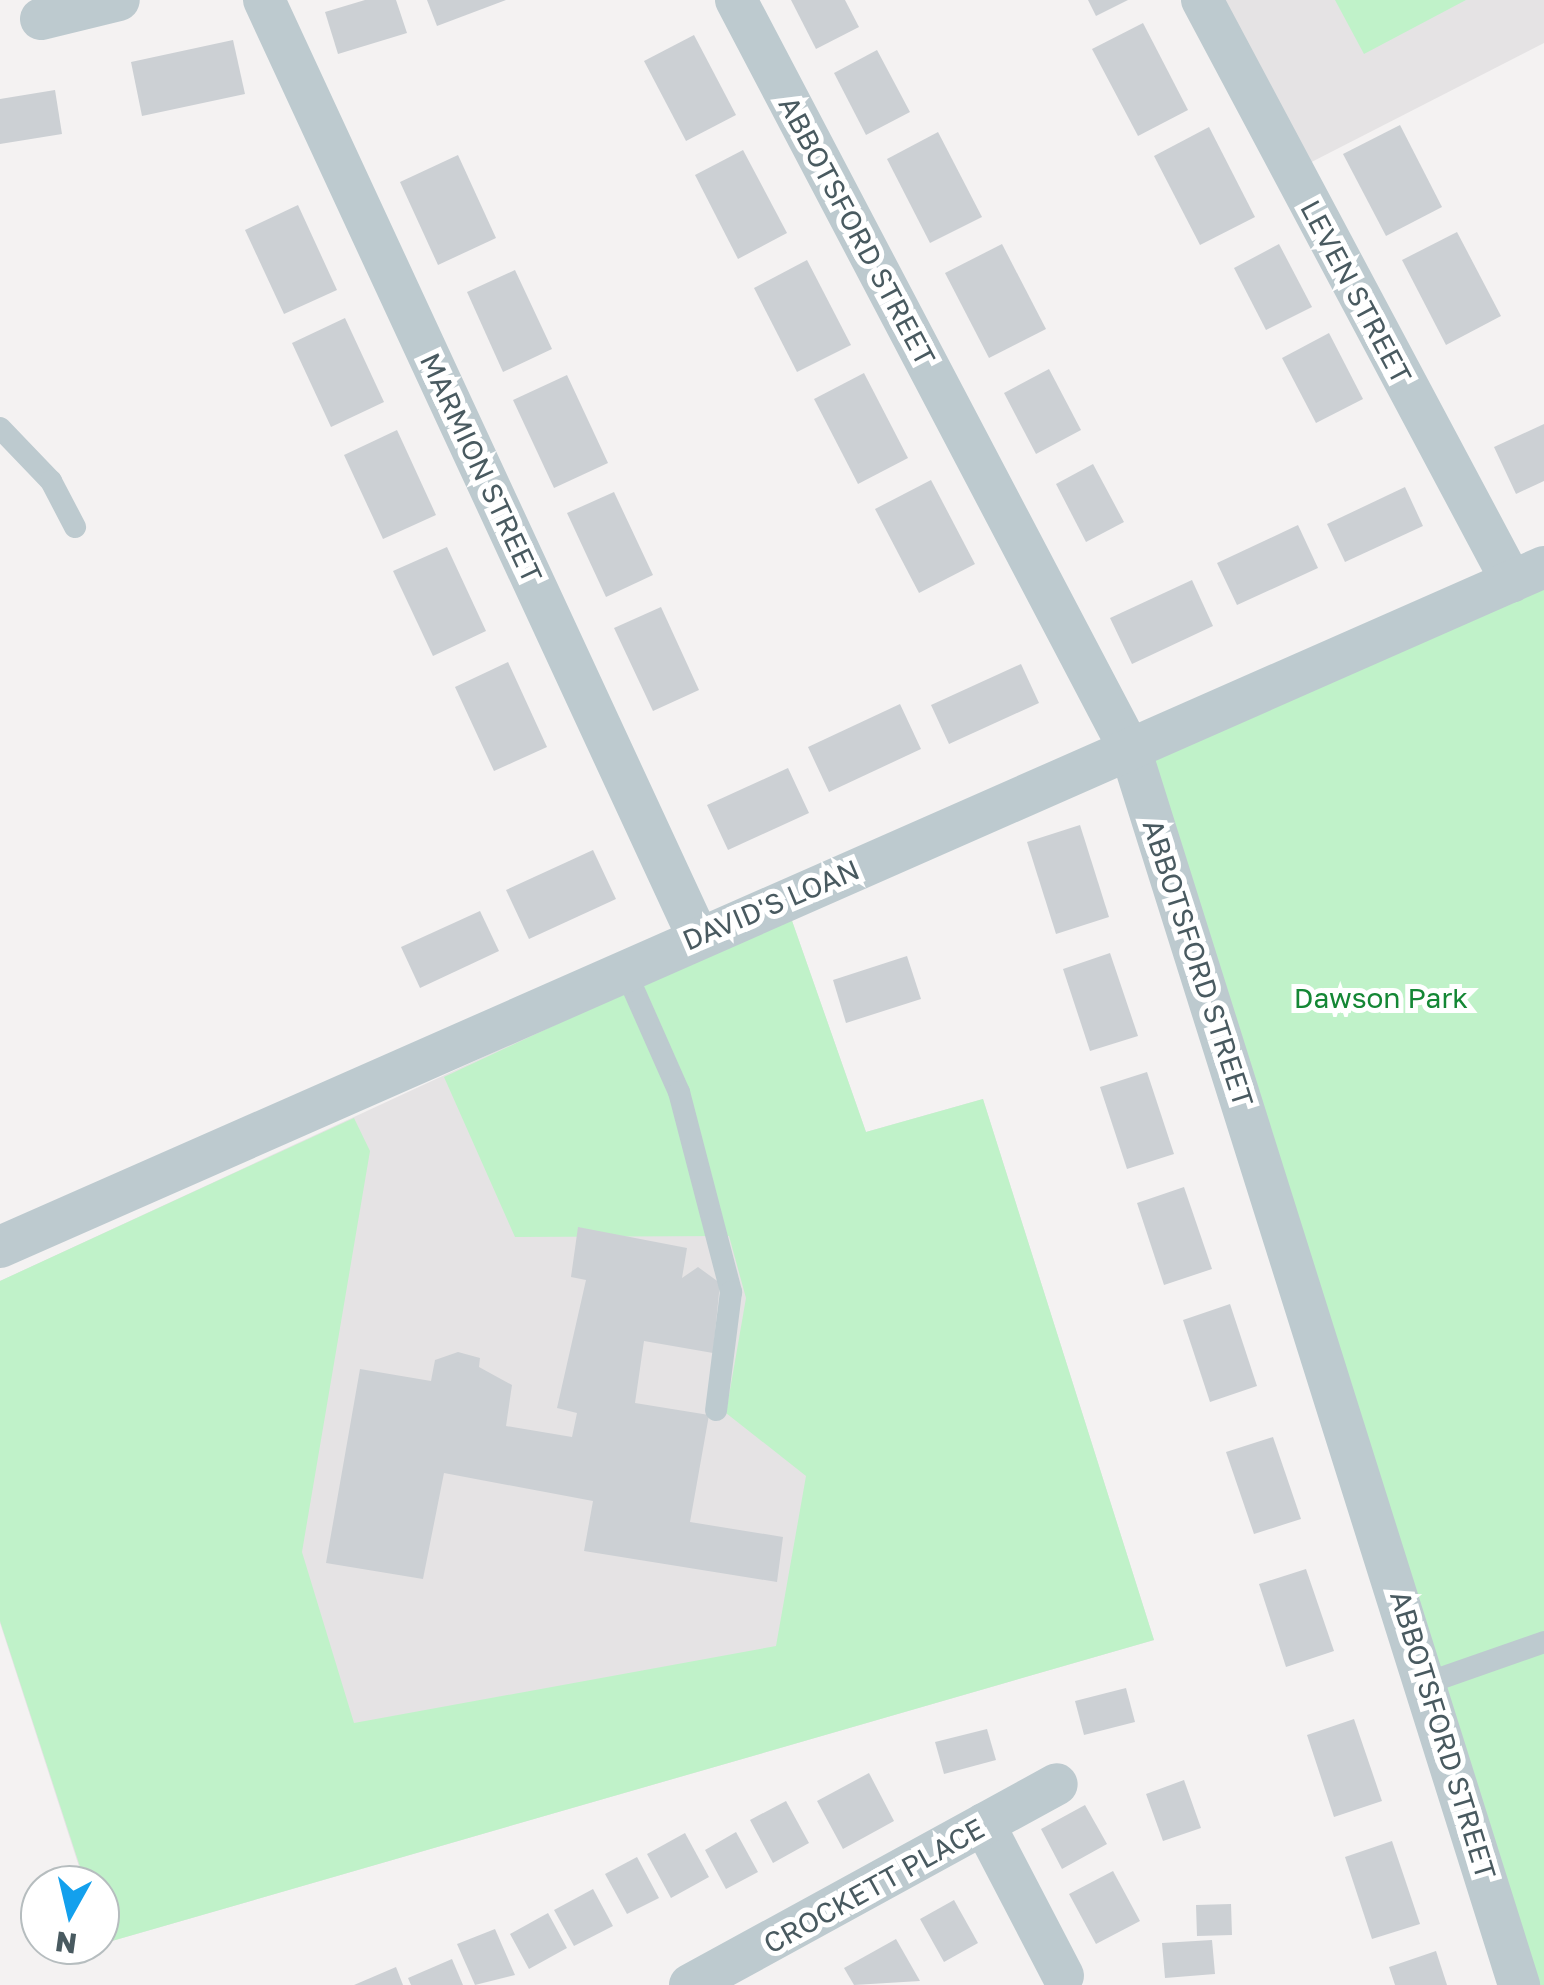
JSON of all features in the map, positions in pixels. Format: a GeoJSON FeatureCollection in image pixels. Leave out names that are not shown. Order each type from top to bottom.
{"type":"FeatureCollection","features":[{"type":"Feature","properties":{"kind":"street"},"geometry":{"type":"LineString","coordinates":[[41,19],[120,0]]}},
{"type":"Feature","properties":{"kind":"street","name":"MARMION STREET"},"geometry":{"type":"LineString","coordinates":[[264,0],[698,937]]}},
{"type":"Feature","properties":{"kind":"street","name":"ABBOTSFORD STREET"},"geometry":{"type":"LineString","coordinates":[[736,0],[1131,752],[1519,1985]]}},
{"type":"Feature","properties":{"kind":"street","name":"LEVEN STREET"},"geometry":{"type":"LineString","coordinates":[[1202,0],[1528,574]]}},
{"type":"Feature","properties":{"kind":"street","name":"DAVID'S LOAN"},"geometry":{"type":"LineString","coordinates":[[0,1246],[624,968],[1131,752],[1528,574]]}},
{"type":"Feature","properties":{"kind":"street","name":"CROCKETT PLACE"},"geometry":{"type":"LineString","coordinates":[[690,1985],[1056,1784]]}},
{"type":"Feature","properties":{"kind":"street"},"geometry":{"type":"LineString","coordinates":[[984,1824],[1063,1976]]}},
{"type":"Feature","properties":{"kind":"lane"},"geometry":{"type":"LineString","coordinates":[[0,428],[51,480],[75,526]]}},
{"type":"Feature","properties":{"kind":"lane"},"geometry":{"type":"LineString","coordinates":[[624,968],[679,1092],[731,1292],[716,1410]]}},
{"type":"Feature","properties":{"kind":"lane"},"geometry":{"type":"LineString","coordinates":[[1426,1683],[1544,1642]]}},
{"type":"Feature","properties":{"kind":"shaded area"},"geometry":{"type":"Polygon","coordinates":[[[1202,0],[1544,0],[1544,43],[1292,172],[1202,0]]]}},
{"type":"Feature","properties":{"kind":"shaded area"},"geometry":{"type":"Polygon","coordinates":[[[790,915],[866,1132],[983,1099],[1154,1640],[120,1939],[120,1865],[79,1865],[0,1623],[0,1281],[790,915]]]}},
{"type":"Feature","properties":{"kind":"green space"},"geometry":{"type":"Polygon","coordinates":[[[1335,0],[1466,0],[1364,54],[1335,0]]]}},
{"type":"Feature","properties":{"kind":"green space","name":"Dawson Park"},"geometry":{"type":"Polygon","coordinates":[[[1544,567],[1544,1985],[1523,1985],[1131,752],[1544,567]]]}},
{"type":"Feature","properties":{"kind":"green space"},"geometry":{"type":"Polygon","coordinates":[[[790,915],[866,1132],[983,1099],[1154,1640],[120,1939],[120,1865],[79,1865],[0,1621],[0,1281],[354,1118],[370,1151],[302,1552],[354,1723],[776,1646],[806,1476],[726,1413],[746,1298],[729,1236],[515,1237],[444,1077],[790,915]]]}},
{"type":"Feature","properties":{"kind":"building"},"geometry":{"type":"Polygon","coordinates":[[[365,0],[396,0],[407,33],[338,54],[325,12],[365,0]]]}},
{"type":"Feature","properties":{"kind":"building"},"geometry":{"type":"Polygon","coordinates":[[[427,0],[506,0],[437,26],[427,0]]]}},
{"type":"Feature","properties":{"kind":"building"},"geometry":{"type":"Polygon","coordinates":[[[791,0],[845,0],[859,27],[816,49],[791,0]]]}},
{"type":"Feature","properties":{"kind":"building"},"geometry":{"type":"Polygon","coordinates":[[[1088,0],[1128,0],[1096,16],[1088,0]]]}},
{"type":"Feature","properties":{"kind":"building"},"geometry":{"type":"Polygon","coordinates":[[[1143,23],[1188,110],[1138,136],[1092,49],[1143,23]]]}},
{"type":"Feature","properties":{"kind":"building"},"geometry":{"type":"Polygon","coordinates":[[[694,35],[736,115],[686,141],[644,61],[694,35]]]}},
{"type":"Feature","properties":{"kind":"building"},"geometry":{"type":"Polygon","coordinates":[[[233,40],[245,94],[142,116],[131,62],[233,40]]]}},
{"type":"Feature","properties":{"kind":"building"},"geometry":{"type":"Polygon","coordinates":[[[877,50],[910,112],[866,135],[834,73],[877,50]]]}},
{"type":"Feature","properties":{"kind":"building"},"geometry":{"type":"Polygon","coordinates":[[[55,90],[62,134],[0,144],[0,99],[55,90]]]}},
{"type":"Feature","properties":{"kind":"building"},"geometry":{"type":"Polygon","coordinates":[[[1400,125],[1442,207],[1386,236],[1343,154],[1400,125]]]}},
{"type":"Feature","properties":{"kind":"building"},"geometry":{"type":"Polygon","coordinates":[[[1209,127],[1255,217],[1200,245],[1154,156],[1209,127]]]}},
{"type":"Feature","properties":{"kind":"building"},"geometry":{"type":"Polygon","coordinates":[[[938,132],[982,217],[930,243],[887,159],[938,132]]]}},
{"type":"Feature","properties":{"kind":"building"},"geometry":{"type":"Polygon","coordinates":[[[743,150],[787,233],[738,259],[695,175],[743,150]]]}},
{"type":"Feature","properties":{"kind":"building"},"geometry":{"type":"Polygon","coordinates":[[[458,155],[496,238],[438,265],[400,182],[458,155]]]}},
{"type":"Feature","properties":{"kind":"building"},"geometry":{"type":"Polygon","coordinates":[[[298,205],[337,290],[284,314],[245,230],[298,205]]]}},
{"type":"Feature","properties":{"kind":"building"},"geometry":{"type":"Polygon","coordinates":[[[1457,232],[1501,316],[1446,345],[1402,260],[1457,232]]]}},
{"type":"Feature","properties":{"kind":"building"},"geometry":{"type":"Polygon","coordinates":[[[1002,244],[1046,329],[989,358],[945,273],[1002,244]]]}},
{"type":"Feature","properties":{"kind":"building"},"geometry":{"type":"Polygon","coordinates":[[[1279,244],[1312,307],[1266,330],[1234,268],[1279,244]]]}},
{"type":"Feature","properties":{"kind":"building"},"geometry":{"type":"Polygon","coordinates":[[[807,260],[851,345],[797,372],[754,288],[807,260]]]}},
{"type":"Feature","properties":{"kind":"building"},"geometry":{"type":"Polygon","coordinates":[[[515,270],[552,349],[503,372],[467,292],[515,270]]]}},
{"type":"Feature","properties":{"kind":"building"},"geometry":{"type":"Polygon","coordinates":[[[345,318],[384,402],[331,427],[292,343],[345,318]]]}},
{"type":"Feature","properties":{"kind":"building"},"geometry":{"type":"Polygon","coordinates":[[[1329,333],[1363,399],[1316,423],[1282,358],[1329,333]]]}},
{"type":"Feature","properties":{"kind":"building"},"geometry":{"type":"Polygon","coordinates":[[[1049,369],[1081,430],[1036,454],[1004,393],[1049,369]]]}},
{"type":"Feature","properties":{"kind":"building"},"geometry":{"type":"Polygon","coordinates":[[[864,373],[908,458],[858,484],[814,399],[864,373]]]}},
{"type":"Feature","properties":{"kind":"building"},"geometry":{"type":"Polygon","coordinates":[[[567,375],[608,463],[554,488],[513,400],[567,375]]]}},
{"type":"Feature","properties":{"kind":"building"},"geometry":{"type":"Polygon","coordinates":[[[1544,424],[1544,481],[1516,494],[1494,447],[1544,424]]]}},
{"type":"Feature","properties":{"kind":"building"},"geometry":{"type":"Polygon","coordinates":[[[397,430],[436,515],[383,539],[344,455],[397,430]]]}},
{"type":"Feature","properties":{"kind":"building"},"geometry":{"type":"Polygon","coordinates":[[[1093,464],[1124,522],[1086,542],[1056,484],[1093,464]]]}},
{"type":"Feature","properties":{"kind":"building"},"geometry":{"type":"Polygon","coordinates":[[[931,480],[975,564],[919,593],[875,509],[931,480]]]}},
{"type":"Feature","properties":{"kind":"building"},"geometry":{"type":"Polygon","coordinates":[[[1405,487],[1423,526],[1345,562],[1327,524],[1405,487]]]}},
{"type":"Feature","properties":{"kind":"building"},"geometry":{"type":"Polygon","coordinates":[[[614,492],[653,575],[606,597],[567,513],[614,492]]]}},
{"type":"Feature","properties":{"kind":"building"},"geometry":{"type":"Polygon","coordinates":[[[1298,525],[1318,568],[1237,605],[1217,563],[1298,525]]]}},
{"type":"Feature","properties":{"kind":"building"},"geometry":{"type":"Polygon","coordinates":[[[447,547],[486,631],[433,656],[393,571],[447,547]]]}},
{"type":"Feature","properties":{"kind":"building"},"geometry":{"type":"Polygon","coordinates":[[[1192,580],[1213,626],[1132,664],[1110,618],[1192,580]]]}},
{"type":"Feature","properties":{"kind":"building"},"geometry":{"type":"Polygon","coordinates":[[[661,607],[699,690],[653,711],[614,628],[661,607]]]}},
{"type":"Feature","properties":{"kind":"building"},"geometry":{"type":"Polygon","coordinates":[[[508,662],[547,747],[494,771],[455,687],[508,662]]]}},
{"type":"Feature","properties":{"kind":"building"},"geometry":{"type":"Polygon","coordinates":[[[1021,664],[1039,703],[949,744],[931,705],[1021,664]]]}},
{"type":"Feature","properties":{"kind":"building"},"geometry":{"type":"Polygon","coordinates":[[[900,704],[921,749],[829,792],[808,747],[900,704]]]}},
{"type":"Feature","properties":{"kind":"building"},"geometry":{"type":"Polygon","coordinates":[[[788,768],[809,813],[728,850],[707,805],[788,768]]]}},
{"type":"Feature","properties":{"kind":"building"},"geometry":{"type":"Polygon","coordinates":[[[1080,825],[1109,917],[1056,934],[1027,842],[1080,825]]]}},
{"type":"Feature","properties":{"kind":"building"},"geometry":{"type":"Polygon","coordinates":[[[593,850],[616,899],[529,939],[506,890],[593,850]]]}},
{"type":"Feature","properties":{"kind":"building"},"geometry":{"type":"Polygon","coordinates":[[[480,911],[499,951],[420,988],[401,947],[480,911]]]}},
{"type":"Feature","properties":{"kind":"building"},"geometry":{"type":"Polygon","coordinates":[[[1110,953],[1138,1036],[1090,1051],[1063,969],[1110,953]]]}},
{"type":"Feature","properties":{"kind":"building"},"geometry":{"type":"Polygon","coordinates":[[[907,956],[921,999],[846,1023],[833,980],[907,956]]]}},
{"type":"Feature","properties":{"kind":"building"},"geometry":{"type":"Polygon","coordinates":[[[1147,1072],[1174,1154],[1127,1169],[1100,1087],[1147,1072]]]}},
{"type":"Feature","properties":{"kind":"building"},"geometry":{"type":"Polygon","coordinates":[[[1184,1187],[1212,1269],[1164,1285],[1137,1203],[1184,1187]]]}},
{"type":"Feature","properties":{"kind":"building"},"geometry":{"type":"Polygon","coordinates":[[[578,1227],[687,1248],[682,1278],[698,1267],[720,1283],[713,1353],[644,1341],[635,1403],[709,1415],[690,1522],[783,1537],[777,1582],[584,1551],[593,1501],[444,1473],[423,1579],[326,1563],[360,1369],[431,1381],[435,1360],[458,1352],[480,1358],[479,1367],[512,1385],[506,1426],[572,1437],[577,1413],[557,1408],[586,1280],[571,1277],[578,1227]]]}},
{"type":"Feature","properties":{"kind":"building"},"geometry":{"type":"Polygon","coordinates":[[[1230,1304],[1257,1386],[1210,1402],[1183,1320],[1230,1304]]]}},
{"type":"Feature","properties":{"kind":"building"},"geometry":{"type":"Polygon","coordinates":[[[1273,1437],[1301,1519],[1254,1534],[1226,1452],[1273,1437]]]}},
{"type":"Feature","properties":{"kind":"building"},"geometry":{"type":"Polygon","coordinates":[[[1306,1569],[1334,1651],[1286,1667],[1259,1584],[1306,1569]]]}},
{"type":"Feature","properties":{"kind":"building"},"geometry":{"type":"Polygon","coordinates":[[[1126,1688],[1135,1722],[1084,1735],[1075,1701],[1126,1688]]]}},
{"type":"Feature","properties":{"kind":"building"},"geometry":{"type":"Polygon","coordinates":[[[1354,1719],[1382,1801],[1334,1817],[1307,1735],[1354,1719]]]}},
{"type":"Feature","properties":{"kind":"building"},"geometry":{"type":"Polygon","coordinates":[[[987,1729],[996,1760],[944,1774],[935,1742],[987,1729]]]}},
{"type":"Feature","properties":{"kind":"building"},"geometry":{"type":"Polygon","coordinates":[[[869,1773],[894,1821],[843,1849],[817,1801],[869,1773]]]}},
{"type":"Feature","properties":{"kind":"building"},"geometry":{"type":"Polygon","coordinates":[[[1184,1780],[1201,1828],[1163,1841],[1146,1794],[1184,1780]]]}},
{"type":"Feature","properties":{"kind":"building"},"geometry":{"type":"Polygon","coordinates":[[[786,1801],[809,1843],[773,1863],[750,1820],[786,1801]]]}},
{"type":"Feature","properties":{"kind":"building"},"geometry":{"type":"Polygon","coordinates":[[[1085,1805],[1107,1844],[1062,1869],[1041,1829],[1085,1805]]]}},
{"type":"Feature","properties":{"kind":"building"},"geometry":{"type":"Polygon","coordinates":[[[736,1832],[758,1872],[726,1889],[705,1850],[736,1832]]]}},
{"type":"Feature","properties":{"kind":"building"},"geometry":{"type":"Polygon","coordinates":[[[685,1833],[709,1877],[671,1898],[647,1854],[685,1833]]]}},
{"type":"Feature","properties":{"kind":"building"},"geometry":{"type":"Polygon","coordinates":[[[1392,1841],[1420,1924],[1372,1939],[1345,1857],[1392,1841]]]}},
{"type":"Feature","properties":{"kind":"building"},"geometry":{"type":"Polygon","coordinates":[[[637,1857],[659,1898],[627,1914],[605,1874],[637,1857]]]}},
{"type":"Feature","properties":{"kind":"building"},"geometry":{"type":"Polygon","coordinates":[[[1113,1871],[1140,1921],[1096,1944],[1069,1894],[1113,1871]]]}},
{"type":"Feature","properties":{"kind":"building"},"geometry":{"type":"Polygon","coordinates":[[[593,1889],[613,1926],[574,1946],[554,1910],[593,1889]]]}},
{"type":"Feature","properties":{"kind":"building"},"geometry":{"type":"Polygon","coordinates":[[[954,1900],[978,1943],[944,1962],[920,1919],[954,1900]]]}},
{"type":"Feature","properties":{"kind":"building"},"geometry":{"type":"Polygon","coordinates":[[[1231,1904],[1232,1935],[1197,1936],[1196,1905],[1231,1904]]]}},
{"type":"Feature","properties":{"kind":"building"},"geometry":{"type":"Polygon","coordinates":[[[548,1913],[567,1948],[529,1969],[510,1934],[548,1913]]]}},
{"type":"Feature","properties":{"kind":"building"},"geometry":{"type":"Polygon","coordinates":[[[495,1929],[515,1975],[475,1985],[457,1944],[495,1929]]]}},
{"type":"Feature","properties":{"kind":"building"},"geometry":{"type":"Polygon","coordinates":[[[896,1939],[920,1981],[854,1985],[844,1968],[896,1939]]]}},
{"type":"Feature","properties":{"kind":"building"},"geometry":{"type":"Polygon","coordinates":[[[1212,1940],[1215,1974],[1165,1978],[1162,1943],[1212,1940]]]}},
{"type":"Feature","properties":{"kind":"building"},"geometry":{"type":"Polygon","coordinates":[[[1436,1951],[1447,1985],[1395,1985],[1389,1967],[1436,1951]]]}},
{"type":"Feature","properties":{"kind":"building"},"geometry":{"type":"Polygon","coordinates":[[[452,1959],[463,1985],[411,1985],[408,1978],[452,1959]]]}},
{"type":"Feature","properties":{"kind":"building"},"geometry":{"type":"Polygon","coordinates":[[[396,1967],[403,1985],[354,1985],[396,1967]]]}}]}
